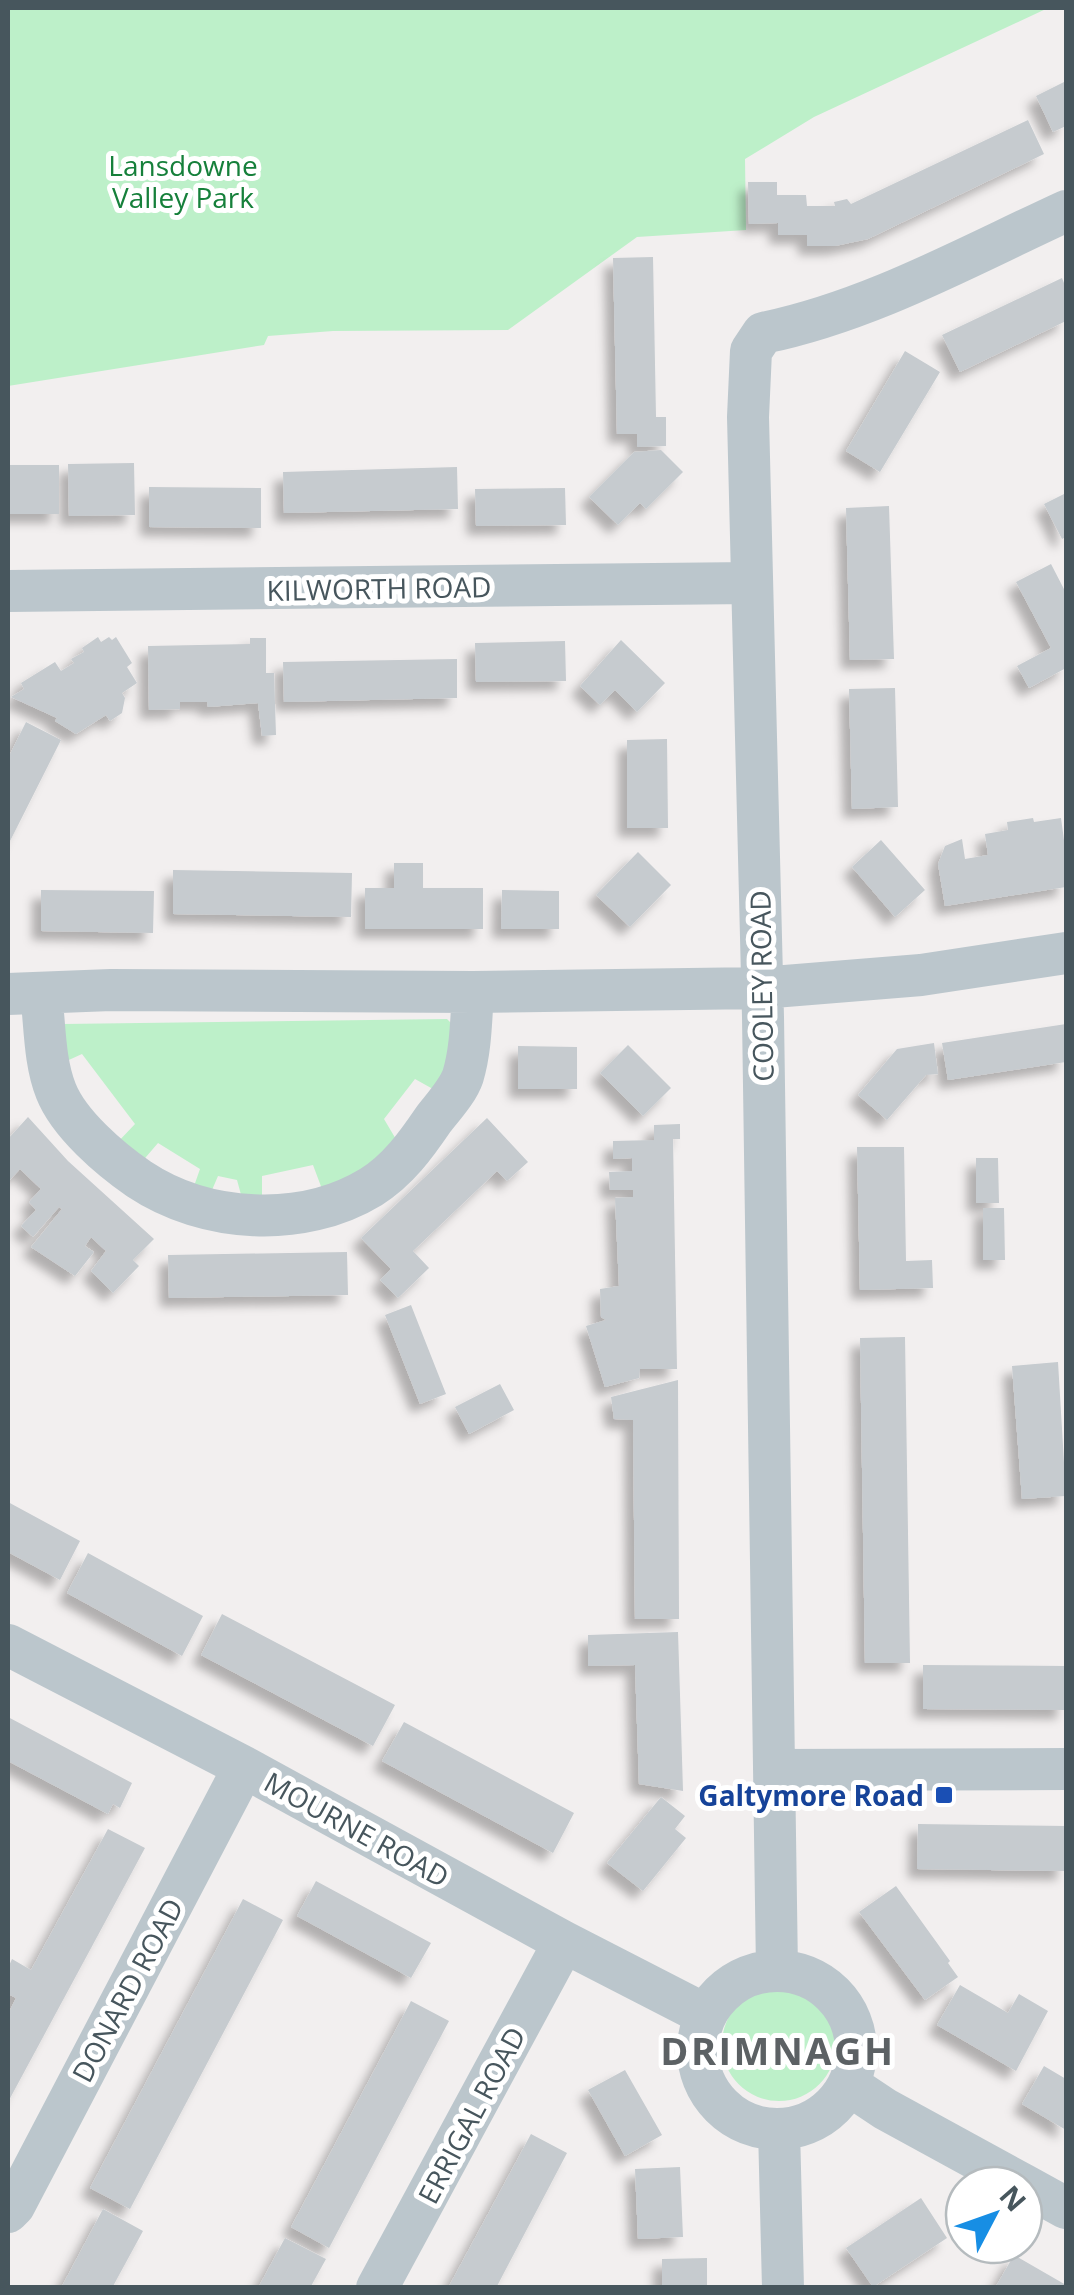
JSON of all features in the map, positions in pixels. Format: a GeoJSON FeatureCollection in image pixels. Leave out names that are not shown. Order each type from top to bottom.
{"type":"FeatureCollection","features":[{"type":"Feature","properties":{"kind":"street","name":"COOLEY ROAD"},"geometry":{"type":"LineString","coordinates":[[776,1971],[762,988],[750,583],[751,351],[764,333],[812,323],[854,308],[1066,211]]}},
{"type":"Feature","properties":{"kind":"street","name":"KILWORTH ROAD"},"geometry":{"type":"LineString","coordinates":[[8,591],[750,583]]}},
{"type":"Feature","properties":{"kind":"street"},"geometry":{"type":"LineString","coordinates":[[474,992],[462,1080],[409,1155],[372,1186],[329,1206],[249,1216],[211,1212],[165,1196],[91,1140],[56,1093],[48,1055],[24,993],[762,988],[921,975],[1066,953]]}},
{"type":"Feature","properties":{"kind":"street","name":"MOURNE ROAD"},"geometry":{"type":"LineString","coordinates":[[8,1645],[244,1766],[564,1942],[706,2015]]}},
{"type":"Feature","properties":{"kind":"street","name":"DONARD ROAD"},"geometry":{"type":"LineString","coordinates":[[8,2212],[244,1766]]}},
{"type":"Feature","properties":{"kind":"street"},"geometry":{"type":"LineString","coordinates":[[774,1770],[1066,1769]]}},
{"type":"Feature","properties":{"kind":"street","name":"ERRIGAL ROAD"},"geometry":{"type":"LineString","coordinates":[[378,2288],[564,1942]]}},
{"type":"Feature","properties":{"kind":"street"},"geometry":{"type":"LineString","coordinates":[[776,1971],[811,1978],[840,2000],[855,2032],[855,2068],[848,2085],[832,2108],[812,2122],[779,2129],[750,2124],[725,2110],[701,2073],[698,2058],[706,2015],[718,1997],[755,1974],[776,1971]]}},
{"type":"Feature","properties":{"kind":"street"},"geometry":{"type":"LineString","coordinates":[[848,2085],[987,2165]]}},
{"type":"Feature","properties":{"kind":"street"},"geometry":{"type":"LineString","coordinates":[[779,2129],[783,2288]]}},
{"type":"Feature","properties":{"kind":"street"},"geometry":{"type":"LineString","coordinates":[[1044,2196],[1066,2208]]}},
{"type":"Feature","properties":{"kind":"green space","name":"Lansdowne Valley Park"},"geometry":{"type":"Polygon","coordinates":[[[8,8],[1048,8],[814,117],[745,159],[746,230],[637,237],[508,330],[333,331],[268,336],[264,345],[8,386],[8,8]]]}},
{"type":"Feature","properties":{"kind":"green space"},"geometry":{"type":"Polygon","coordinates":[[[447,1019],[461,1033],[440,1093],[415,1079],[384,1119],[397,1141],[368,1168],[322,1189],[313,1165],[262,1176],[262,1197],[243,1202],[237,1180],[218,1176],[209,1197],[193,1189],[200,1169],[158,1143],[140,1164],[116,1144],[135,1124],[82,1054],[60,1064],[63,1024],[447,1019]]]}},
{"type":"Feature","properties":{"kind":"green space"},"geometry":{"type":"Polygon","coordinates":[[[779,1987],[801,1992],[819,2004],[831,2022],[836,2044],[831,2066],[819,2084],[801,2096],[779,2101],[757,2096],[739,2084],[727,2066],[722,2044],[727,2022],[739,2004],[757,1992],[779,1987]]]}},
{"type":"Feature","properties":{"kind":"building"},"geometry":{"type":"Polygon","coordinates":[[[1066,81],[1066,126],[1053,132],[1036,96],[1066,81]]]}},
{"type":"Feature","properties":{"kind":"building"},"geometry":{"type":"Polygon","coordinates":[[[1028,120],[1044,154],[868,239],[835,246],[807,246],[807,235],[778,235],[778,223],[749,224],[748,182],[777,182],[777,195],[806,195],[807,206],[835,206],[834,202],[847,199],[851,204],[1028,120]]]}},
{"type":"Feature","properties":{"kind":"building"},"geometry":{"type":"Polygon","coordinates":[[[653,257],[656,417],[666,417],[666,446],[637,447],[637,434],[617,434],[613,258],[653,257]]]}},
{"type":"Feature","properties":{"kind":"building"},"geometry":{"type":"Polygon","coordinates":[[[1062,278],[1066,288],[1066,321],[960,372],[942,335],[1062,278]]]}},
{"type":"Feature","properties":{"kind":"building"},"geometry":{"type":"Polygon","coordinates":[[[905,351],[940,372],[880,472],[846,451],[905,351]]]}},
{"type":"Feature","properties":{"kind":"building"},"geometry":{"type":"Polygon","coordinates":[[[661,450],[683,472],[646,509],[640,503],[618,525],[589,497],[634,452],[661,450]]]}},
{"type":"Feature","properties":{"kind":"building"},"geometry":{"type":"Polygon","coordinates":[[[134,463],[135,515],[69,516],[68,464],[134,463]]]}},
{"type":"Feature","properties":{"kind":"building"},"geometry":{"type":"Polygon","coordinates":[[[8,465],[59,465],[59,514],[8,514],[8,465]]]}},
{"type":"Feature","properties":{"kind":"building"},"geometry":{"type":"Polygon","coordinates":[[[457,467],[458,509],[284,513],[283,472],[457,467]]]}},
{"type":"Feature","properties":{"kind":"building"},"geometry":{"type":"Polygon","coordinates":[[[149,487],[261,488],[261,528],[149,527],[149,487]]]}},
{"type":"Feature","properties":{"kind":"building"},"geometry":{"type":"Polygon","coordinates":[[[565,488],[566,525],[476,526],[475,489],[565,488]]]}},
{"type":"Feature","properties":{"kind":"building"},"geometry":{"type":"Polygon","coordinates":[[[1066,493],[1066,537],[1062,539],[1044,504],[1066,493]]]}},
{"type":"Feature","properties":{"kind":"building"},"geometry":{"type":"Polygon","coordinates":[[[889,506],[894,659],[850,660],[846,508],[889,506]]]}},
{"type":"Feature","properties":{"kind":"building"},"geometry":{"type":"Polygon","coordinates":[[[1051,564],[1066,593],[1066,668],[1029,688],[1017,666],[1051,648],[1016,582],[1051,564]]]}},
{"type":"Feature","properties":{"kind":"building"},"geometry":{"type":"Polygon","coordinates":[[[98,637],[101,642],[116,637],[132,663],[127,667],[137,683],[122,693],[122,713],[110,721],[106,715],[76,734],[55,721],[57,718],[11,697],[24,689],[21,683],[55,662],[61,671],[74,663],[71,659],[98,637]]]}},
{"type":"Feature","properties":{"kind":"building"},"geometry":{"type":"Polygon","coordinates":[[[250,638],[266,638],[266,673],[274,673],[276,735],[262,736],[258,703],[208,707],[207,702],[180,702],[180,709],[149,710],[148,646],[250,644],[250,638]]]}},
{"type":"Feature","properties":{"kind":"building"},"geometry":{"type":"Polygon","coordinates":[[[621,640],[665,683],[637,712],[615,690],[600,705],[580,686],[621,640]]]}},
{"type":"Feature","properties":{"kind":"building"},"geometry":{"type":"Polygon","coordinates":[[[565,641],[566,681],[476,682],[475,643],[565,641]]]}},
{"type":"Feature","properties":{"kind":"building"},"geometry":{"type":"Polygon","coordinates":[[[457,659],[457,698],[284,702],[283,662],[457,659]]]}},
{"type":"Feature","properties":{"kind":"building"},"geometry":{"type":"Polygon","coordinates":[[[895,688],[898,807],[852,809],[849,689],[895,688]]]}},
{"type":"Feature","properties":{"kind":"building"},"geometry":{"type":"Polygon","coordinates":[[[26,722],[61,740],[8,845],[8,758],[26,722]]]}},
{"type":"Feature","properties":{"kind":"building"},"geometry":{"type":"Polygon","coordinates":[[[667,739],[668,828],[627,828],[627,740],[667,739]]]}},
{"type":"Feature","properties":{"kind":"building"},"geometry":{"type":"Polygon","coordinates":[[[1033,818],[1034,822],[1061,818],[1066,887],[945,906],[938,864],[945,846],[962,839],[965,859],[988,855],[985,834],[1008,830],[1007,822],[1033,818]]]}},
{"type":"Feature","properties":{"kind":"building"},"geometry":{"type":"Polygon","coordinates":[[[881,840],[925,890],[895,917],[852,867],[881,840]]]}},
{"type":"Feature","properties":{"kind":"building"},"geometry":{"type":"Polygon","coordinates":[[[638,852],[671,885],[630,927],[596,895],[638,852]]]}},
{"type":"Feature","properties":{"kind":"building"},"geometry":{"type":"Polygon","coordinates":[[[394,863],[423,863],[423,888],[483,888],[483,929],[365,929],[365,888],[394,888],[394,863]]]}},
{"type":"Feature","properties":{"kind":"building"},"geometry":{"type":"Polygon","coordinates":[[[173,870],[352,873],[351,917],[173,914],[173,870]]]}},
{"type":"Feature","properties":{"kind":"building"},"geometry":{"type":"Polygon","coordinates":[[[41,890],[154,891],[153,933],[41,931],[41,890]]]}},
{"type":"Feature","properties":{"kind":"building"},"geometry":{"type":"Polygon","coordinates":[[[502,890],[559,891],[559,929],[501,929],[502,890]]]}},
{"type":"Feature","properties":{"kind":"building"},"geometry":{"type":"Polygon","coordinates":[[[1066,1024],[1066,1062],[948,1080],[942,1043],[1066,1024]]]}},
{"type":"Feature","properties":{"kind":"building"},"geometry":{"type":"Polygon","coordinates":[[[934,1043],[938,1074],[926,1075],[887,1120],[858,1095],[897,1049],[934,1043]]]}},
{"type":"Feature","properties":{"kind":"building"},"geometry":{"type":"Polygon","coordinates":[[[628,1045],[671,1088],[643,1116],[600,1073],[628,1045]]]}},
{"type":"Feature","properties":{"kind":"building"},"geometry":{"type":"Polygon","coordinates":[[[518,1046],[577,1047],[577,1089],[518,1089],[518,1046]]]}},
{"type":"Feature","properties":{"kind":"building"},"geometry":{"type":"Polygon","coordinates":[[[28,1117],[68,1161],[154,1239],[133,1260],[139,1266],[113,1293],[91,1271],[106,1251],[91,1237],[85,1246],[94,1252],[75,1276],[31,1247],[62,1209],[59,1207],[33,1237],[21,1226],[36,1210],[29,1202],[41,1189],[20,1169],[8,1182],[8,1139],[28,1117]]]}},
{"type":"Feature","properties":{"kind":"building"},"geometry":{"type":"Polygon","coordinates":[[[487,1118],[528,1162],[507,1181],[497,1171],[413,1251],[429,1268],[398,1298],[380,1280],[391,1269],[361,1238],[487,1118]]]}},
{"type":"Feature","properties":{"kind":"building"},"geometry":{"type":"Polygon","coordinates":[[[680,1124],[680,1139],[673,1139],[677,1369],[640,1369],[639,1378],[605,1387],[586,1326],[606,1320],[601,1317],[600,1289],[619,1286],[615,1198],[633,1197],[633,1190],[610,1190],[609,1172],[632,1171],[632,1158],[613,1159],[613,1141],[654,1140],[654,1125],[680,1124]]]}},
{"type":"Feature","properties":{"kind":"building"},"geometry":{"type":"Polygon","coordinates":[[[857,1147],[904,1147],[906,1261],[932,1260],[933,1288],[860,1290],[857,1147]]]}},
{"type":"Feature","properties":{"kind":"building"},"geometry":{"type":"Polygon","coordinates":[[[976,1158],[998,1158],[999,1203],[976,1203],[976,1158]]]}},
{"type":"Feature","properties":{"kind":"building"},"geometry":{"type":"Polygon","coordinates":[[[983,1208],[1004,1208],[1005,1260],[983,1260],[983,1208]]]}},
{"type":"Feature","properties":{"kind":"building"},"geometry":{"type":"Polygon","coordinates":[[[347,1252],[348,1295],[169,1298],[168,1255],[347,1252]]]}},
{"type":"Feature","properties":{"kind":"building"},"geometry":{"type":"Polygon","coordinates":[[[411,1305],[446,1394],[420,1404],[385,1315],[411,1305]]]}},
{"type":"Feature","properties":{"kind":"building"},"geometry":{"type":"Polygon","coordinates":[[[905,1337],[910,1663],[865,1663],[860,1338],[905,1337]]]}},
{"type":"Feature","properties":{"kind":"building"},"geometry":{"type":"Polygon","coordinates":[[[1058,1362],[1066,1496],[1022,1499],[1012,1366],[1058,1362]]]}},
{"type":"Feature","properties":{"kind":"building"},"geometry":{"type":"Polygon","coordinates":[[[678,1380],[679,1619],[635,1619],[633,1420],[614,1419],[611,1397],[678,1380]]]}},
{"type":"Feature","properties":{"kind":"building"},"geometry":{"type":"Polygon","coordinates":[[[500,1384],[514,1410],[469,1434],[455,1407],[500,1384]]]}},
{"type":"Feature","properties":{"kind":"building"},"geometry":{"type":"Polygon","coordinates":[[[8,1502],[80,1541],[60,1580],[8,1552],[8,1502]]]}},
{"type":"Feature","properties":{"kind":"building"},"geometry":{"type":"Polygon","coordinates":[[[88,1553],[203,1616],[182,1656],[67,1593],[88,1553]]]}},
{"type":"Feature","properties":{"kind":"building"},"geometry":{"type":"Polygon","coordinates":[[[222,1614],[395,1705],[373,1746],[201,1655],[222,1614]]]}},
{"type":"Feature","properties":{"kind":"building"},"geometry":{"type":"Polygon","coordinates":[[[678,1632],[683,1791],[639,1784],[635,1665],[588,1666],[588,1635],[678,1632]]]}},
{"type":"Feature","properties":{"kind":"building"},"geometry":{"type":"Polygon","coordinates":[[[923,1665],[1066,1666],[1066,1710],[923,1709],[923,1665]]]}},
{"type":"Feature","properties":{"kind":"building"},"geometry":{"type":"Polygon","coordinates":[[[8,1717],[132,1783],[120,1808],[113,1804],[108,1814],[8,1761],[8,1717]]]}},
{"type":"Feature","properties":{"kind":"building"},"geometry":{"type":"Polygon","coordinates":[[[404,1722],[574,1813],[553,1853],[382,1761],[404,1722]]]}},
{"type":"Feature","properties":{"kind":"building"},"geometry":{"type":"Polygon","coordinates":[[[661,1797],[685,1816],[675,1829],[686,1838],[643,1891],[607,1863],[661,1797]]]}},
{"type":"Feature","properties":{"kind":"building"},"geometry":{"type":"Polygon","coordinates":[[[918,1824],[1066,1826],[1066,1871],[917,1869],[918,1824]]]}},
{"type":"Feature","properties":{"kind":"building"},"geometry":{"type":"Polygon","coordinates":[[[108,1829],[145,1848],[8,2102],[8,2014],[16,1998],[8,1994],[8,1968],[12,1959],[31,1970],[108,1829]]]}},
{"type":"Feature","properties":{"kind":"building"},"geometry":{"type":"Polygon","coordinates":[[[316,1881],[431,1943],[411,1978],[297,1916],[316,1881]]]}},
{"type":"Feature","properties":{"kind":"building"},"geometry":{"type":"Polygon","coordinates":[[[896,1886],[958,1977],[925,2000],[859,1912],[896,1886]]]}},
{"type":"Feature","properties":{"kind":"building"},"geometry":{"type":"Polygon","coordinates":[[[243,1899],[283,1920],[130,2209],[90,2188],[243,1899]]]}},
{"type":"Feature","properties":{"kind":"building"},"geometry":{"type":"Polygon","coordinates":[[[960,1985],[1008,2013],[1019,1994],[1048,2011],[1016,2071],[937,2025],[960,1985]]]}},
{"type":"Feature","properties":{"kind":"building"},"geometry":{"type":"Polygon","coordinates":[[[411,2001],[449,2021],[329,2248],[291,2227],[411,2001]]]}},
{"type":"Feature","properties":{"kind":"building"},"geometry":{"type":"Polygon","coordinates":[[[1044,2066],[1066,2079],[1066,2130],[1022,2104],[1044,2066]]]}},
{"type":"Feature","properties":{"kind":"building"},"geometry":{"type":"Polygon","coordinates":[[[625,2070],[662,2135],[625,2156],[588,2090],[625,2070]]]}},
{"type":"Feature","properties":{"kind":"building"},"geometry":{"type":"Polygon","coordinates":[[[531,2134],[567,2153],[496,2288],[448,2288],[531,2134]]]}},
{"type":"Feature","properties":{"kind":"building"},"geometry":{"type":"Polygon","coordinates":[[[680,2167],[683,2237],[638,2239],[635,2169],[680,2167]]]}},
{"type":"Feature","properties":{"kind":"building"},"geometry":{"type":"Polygon","coordinates":[[[921,2198],[944,2233],[944,2240],[873,2287],[846,2248],[921,2198]]]}},
{"type":"Feature","properties":{"kind":"building"},"geometry":{"type":"Polygon","coordinates":[[[103,2209],[143,2231],[112,2288],[61,2288],[103,2209]]]}},
{"type":"Feature","properties":{"kind":"building"},"geometry":{"type":"Polygon","coordinates":[[[285,2238],[326,2259],[310,2288],[258,2288],[285,2238]]]}},
{"type":"Feature","properties":{"kind":"building"},"geometry":{"type":"Polygon","coordinates":[[[707,2258],[707,2288],[662,2288],[662,2259],[707,2258]]]}},
{"type":"Feature","properties":{"kind":"building"},"geometry":{"type":"Polygon","coordinates":[[[1008,2265],[1031,2265],[1066,2285],[1066,2288],[995,2288],[1008,2265]]]}},
{"type":"Feature","properties":{"kind":"place","name":"Galtymore Road"},"geometry":{"type":"Point","coordinates":[944,1795]}},
{"type":"Feature","properties":{"kind":"district","name":"DRIMNAGH"},"geometry":{"type":"Point","coordinates":[778,2050]}}]}
